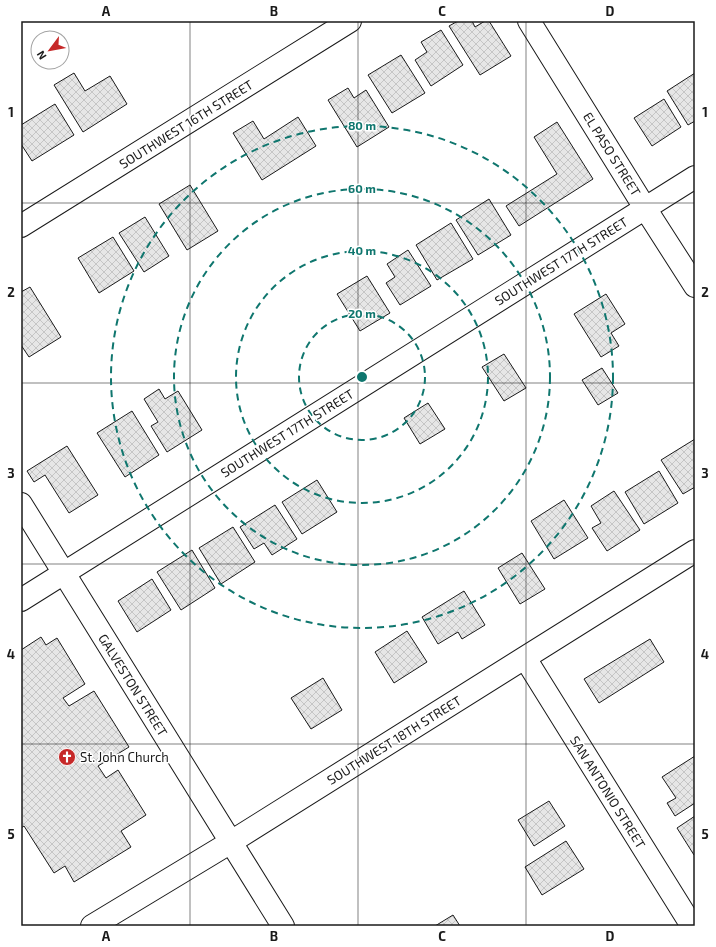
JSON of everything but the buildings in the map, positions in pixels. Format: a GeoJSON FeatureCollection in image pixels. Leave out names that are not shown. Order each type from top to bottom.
{"type":"FeatureCollection","features":[{"type":"Feature","properties":{"kind":"street","name":"SOUTHWEST 16TH STREET"},"geometry":{"type":"LineString","coordinates":[[21,226],[350,21]]}},
{"type":"Feature","properties":{"kind":"street","name":"EL PASO STREET"},"geometry":{"type":"LineString","coordinates":[[529,21],[695,286]]}},
{"type":"Feature","properties":{"kind":"street","name":"SOUTHWEST 17TH STREET"},"geometry":{"type":"LineString","coordinates":[[21,600],[695,177]]}},
{"type":"Feature","properties":{"kind":"street","name":"GALVESTON STREET"},"geometry":{"type":"LineString","coordinates":[[21,504],[63,574],[283,926]]}},
{"type":"Feature","properties":{"kind":"street","name":"SOUTHWEST 18TH STREET"},"geometry":{"type":"LineString","coordinates":[[92,926],[231,842],[695,551]]}},
{"type":"Feature","properties":{"kind":"street","name":"SAN ANTONIO STREET"},"geometry":{"type":"LineString","coordinates":[[525,658],[692,926]]}},
{"type":"Feature","properties":{"kind":"place","name":"St. John Church"},"geometry":{"type":"Point","coordinates":[67,757]}}]}
